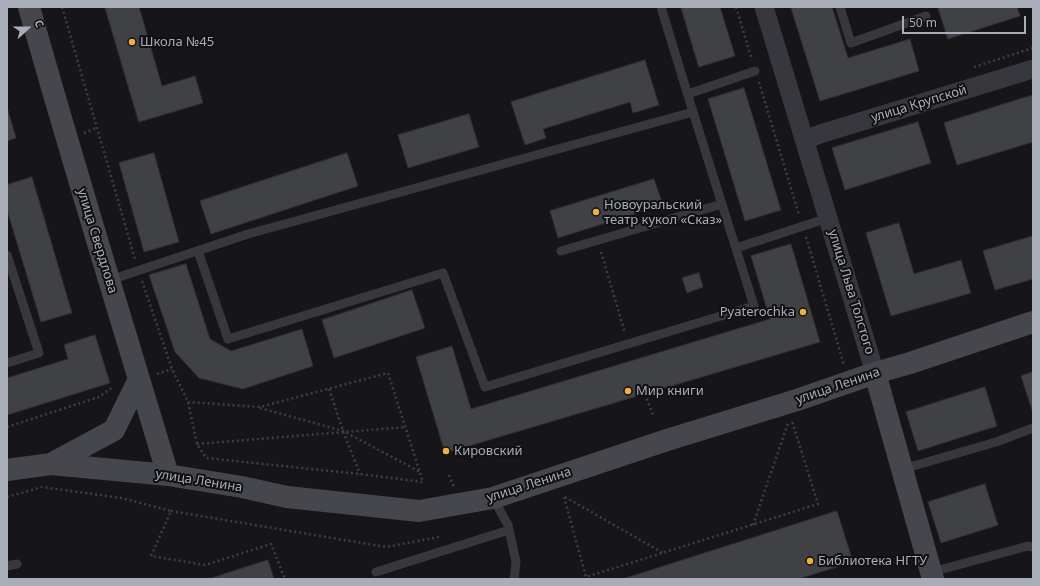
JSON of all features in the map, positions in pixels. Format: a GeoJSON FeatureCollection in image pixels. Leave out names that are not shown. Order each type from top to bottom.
{"type":"FeatureCollection","features":[{"type":"Feature","properties":{"kind":"main road","name":"улица Свердлова"},"geometry":{"type":"LineString","coordinates":[[29,7],[79,182],[168,475]]}},
{"type":"Feature","properties":{"kind":"main road","name":"улица Ленина"},"geometry":{"type":"LineString","coordinates":[[7,470],[51,464],[168,475],[242,487],[287,497],[419,511],[493,498],[667,440],[797,400],[1033,322]]}},
{"type":"Feature","properties":{"kind":"main road","name":"улица Льва Толстого"},"geometry":{"type":"LineString","coordinates":[[875,373],[932,576]]}},
{"type":"Feature","properties":{"kind":"main road"},"geometry":{"type":"LineString","coordinates":[[51,464],[114,430],[139,379]]}},
{"type":"Feature","properties":{"kind":"street","name":"улица Льва Толстого"},"geometry":{"type":"LineString","coordinates":[[764,7],[875,373]]}},
{"type":"Feature","properties":{"kind":"street","name":"улица Крупской"},"geometry":{"type":"LineString","coordinates":[[805,140],[820,134],[1033,69]]}},
{"type":"Feature","properties":{"kind":"lane"},"geometry":{"type":"LineString","coordinates":[[198,251],[228,339],[443,273],[485,387],[754,306],[661,7]]}},
{"type":"Feature","properties":{"kind":"lane"},"geometry":{"type":"LineString","coordinates":[[840,7],[851,42],[926,16]]}},
{"type":"Feature","properties":{"kind":"lane"},"geometry":{"type":"LineString","coordinates":[[688,94],[755,71]]}},
{"type":"Feature","properties":{"kind":"lane"},"geometry":{"type":"LineString","coordinates":[[110,280],[248,234],[693,112]]}},
{"type":"Feature","properties":{"kind":"lane"},"geometry":{"type":"LineString","coordinates":[[561,251],[722,204]]}},
{"type":"Feature","properties":{"kind":"lane"},"geometry":{"type":"LineString","coordinates":[[736,248],[828,218]]}},
{"type":"Feature","properties":{"kind":"lane"},"geometry":{"type":"LineString","coordinates":[[7,256],[39,353],[7,363]]}},
{"type":"Feature","properties":{"kind":"lane"},"geometry":{"type":"LineString","coordinates":[[902,469],[996,442],[1033,428]]}},
{"type":"Feature","properties":{"kind":"lane"},"geometry":{"type":"LineString","coordinates":[[493,498],[508,525],[516,562],[514,579]]}},
{"type":"Feature","properties":{"kind":"lane"},"geometry":{"type":"LineString","coordinates":[[376,572],[509,530]]}},
{"type":"Feature","properties":{"kind":"lane"},"geometry":{"type":"LineString","coordinates":[[932,576],[1028,546],[1033,547]]}},
{"type":"Feature","properties":{"kind":"lane"},"geometry":{"type":"LineString","coordinates":[[7,566],[17,564]]}},
{"type":"Feature","properties":{"kind":"path"},"geometry":{"type":"LineString","coordinates":[[62,7],[138,270],[172,369],[188,402],[197,444],[206,458],[423,482],[388,373],[260,408]]}},
{"type":"Feature","properties":{"kind":"path"},"geometry":{"type":"LineString","coordinates":[[736,7],[841,355]]}},
{"type":"Feature","properties":{"kind":"path"},"geometry":{"type":"LineString","coordinates":[[597,240],[629,344]]}},
{"type":"Feature","properties":{"kind":"path"},"geometry":{"type":"LineString","coordinates":[[7,427],[99,397],[115,386]]}},
{"type":"Feature","properties":{"kind":"path"},"geometry":{"type":"LineString","coordinates":[[329,389],[343,431],[360,474]]}},
{"type":"Feature","properties":{"kind":"path"},"geometry":{"type":"LineString","coordinates":[[645,394],[653,415]]}},
{"type":"Feature","properties":{"kind":"path"},"geometry":{"type":"LineString","coordinates":[[188,402],[260,408],[343,431],[420,472]]}},
{"type":"Feature","properties":{"kind":"path"},"geometry":{"type":"LineString","coordinates":[[664,553],[564,497],[586,577],[664,553],[753,525],[818,504],[791,417],[753,525]]}},
{"type":"Feature","properties":{"kind":"path"},"geometry":{"type":"LineString","coordinates":[[197,444],[406,427]]}},
{"type":"Feature","properties":{"kind":"path"},"geometry":{"type":"LineString","coordinates":[[450,475],[461,504]]}},
{"type":"Feature","properties":{"kind":"path"},"geometry":{"type":"LineString","coordinates":[[7,497],[42,488],[121,498],[172,511],[386,547],[447,536]]}},
{"type":"Feature","properties":{"kind":"path"},"geometry":{"type":"LineString","coordinates":[[172,511],[150,556],[205,566],[271,544],[284,579]]}},
{"type":"Feature","properties":{"kind":"building","name":"Школа №45"},"geometry":{"type":"Polygon","coordinates":[[[105,7],[139,7],[162,86],[195,76],[203,103],[139,122],[105,7]]]}},
{"type":"Feature","properties":{"kind":"building"},"geometry":{"type":"Polygon","coordinates":[[[681,7],[720,7],[735,56],[699,67],[681,7]]]}},
{"type":"Feature","properties":{"kind":"building"},"geometry":{"type":"Polygon","coordinates":[[[832,7],[848,58],[910,39],[919,71],[820,101],[791,8],[832,7]]]}},
{"type":"Feature","properties":{"kind":"building"},"geometry":{"type":"Polygon","coordinates":[[[938,7],[1017,7],[1020,16],[948,39],[938,7]]]}},
{"type":"Feature","properties":{"kind":"building"},"geometry":{"type":"Polygon","coordinates":[[[645,60],[659,105],[633,113],[630,102],[543,129],[546,138],[525,145],[511,102],[645,60]]]}},
{"type":"Feature","properties":{"kind":"building"},"geometry":{"type":"Polygon","coordinates":[[[744,88],[781,210],[745,221],[708,99],[744,88]]]}},
{"type":"Feature","properties":{"kind":"building"},"geometry":{"type":"Polygon","coordinates":[[[1033,95],[1033,142],[957,165],[944,123],[1033,95]]]}},
{"type":"Feature","properties":{"kind":"building"},"geometry":{"type":"Polygon","coordinates":[[[7,107],[16,138],[7,141],[7,107]]]}},
{"type":"Feature","properties":{"kind":"building"},"geometry":{"type":"Polygon","coordinates":[[[469,114],[479,147],[408,168],[398,135],[469,114]]]}},
{"type":"Feature","properties":{"kind":"building"},"geometry":{"type":"Polygon","coordinates":[[[918,122],[931,163],[845,190],[832,148],[918,122]]]}},
{"type":"Feature","properties":{"kind":"building"},"geometry":{"type":"Polygon","coordinates":[[[154,153],[179,242],[144,252],[119,163],[154,153]]]}},
{"type":"Feature","properties":{"kind":"building"},"geometry":{"type":"Polygon","coordinates":[[[347,153],[358,186],[211,234],[200,201],[347,153]]]}},
{"type":"Feature","properties":{"kind":"building"},"geometry":{"type":"Polygon","coordinates":[[[32,177],[72,313],[41,322],[7,210],[7,185],[32,177]]]}},
{"type":"Feature","properties":{"kind":"building"},"geometry":{"type":"Polygon","coordinates":[[[654,179],[663,205],[558,238],[550,211],[654,179]]]}},
{"type":"Feature","properties":{"kind":"building"},"geometry":{"type":"Polygon","coordinates":[[[899,223],[914,274],[961,260],[971,293],[891,316],[866,233],[899,223]]]}},
{"type":"Feature","properties":{"kind":"building"},"geometry":{"type":"Polygon","coordinates":[[[1033,236],[1033,279],[995,290],[983,251],[1033,236]]]}},
{"type":"Feature","properties":{"kind":"building"},"geometry":{"type":"Polygon","coordinates":[[[791,244],[820,342],[445,453],[416,357],[452,346],[471,409],[770,319],[751,256],[791,244]]]}},
{"type":"Feature","properties":{"kind":"building"},"geometry":{"type":"Polygon","coordinates":[[[186,264],[210,339],[231,351],[302,329],[313,366],[243,389],[199,378],[175,352],[149,275],[186,264]]]}},
{"type":"Feature","properties":{"kind":"building"},"geometry":{"type":"Polygon","coordinates":[[[699,273],[703,287],[687,293],[682,278],[699,273]]]}},
{"type":"Feature","properties":{"kind":"building"},"geometry":{"type":"Polygon","coordinates":[[[412,290],[425,328],[334,358],[322,320],[412,290]]]}},
{"type":"Feature","properties":{"kind":"building"},"geometry":{"type":"Polygon","coordinates":[[[95,335],[110,383],[7,415],[7,378],[68,359],[64,345],[95,335]]]}},
{"type":"Feature","properties":{"kind":"building"},"geometry":{"type":"Polygon","coordinates":[[[1033,372],[1033,413],[1021,376],[1033,372]]]}},
{"type":"Feature","properties":{"kind":"building"},"geometry":{"type":"Polygon","coordinates":[[[985,387],[997,426],[918,451],[906,412],[985,387]]]}},
{"type":"Feature","properties":{"kind":"building"},"geometry":{"type":"Polygon","coordinates":[[[985,484],[998,525],[941,543],[928,502],[985,484]]]}},
{"type":"Feature","properties":{"kind":"building"},"geometry":{"type":"Polygon","coordinates":[[[837,511],[853,562],[798,579],[623,579],[837,511]]]}},
{"type":"Feature","properties":{"kind":"building"},"geometry":{"type":"Polygon","coordinates":[[[268,560],[274,579],[209,579],[268,560]]]}},
{"type":"Feature","properties":{"kind":"place","name":"Школа №45"},"geometry":{"type":"Point","coordinates":[132,42]}},
{"type":"Feature","properties":{"kind":"place","name":"Новоуральский театр кукол «Сказ»"},"geometry":{"type":"Point","coordinates":[596,212]}},
{"type":"Feature","properties":{"kind":"place","name":"Pyaterochka"},"geometry":{"type":"Point","coordinates":[803,312]}},
{"type":"Feature","properties":{"kind":"place","name":"Мир книги"},"geometry":{"type":"Point","coordinates":[628,391]}},
{"type":"Feature","properties":{"kind":"place","name":"Кировский"},"geometry":{"type":"Point","coordinates":[446,451]}},
{"type":"Feature","properties":{"kind":"place","name":"Библиотека НГТУ"},"geometry":{"type":"Point","coordinates":[810,561]}}]}
